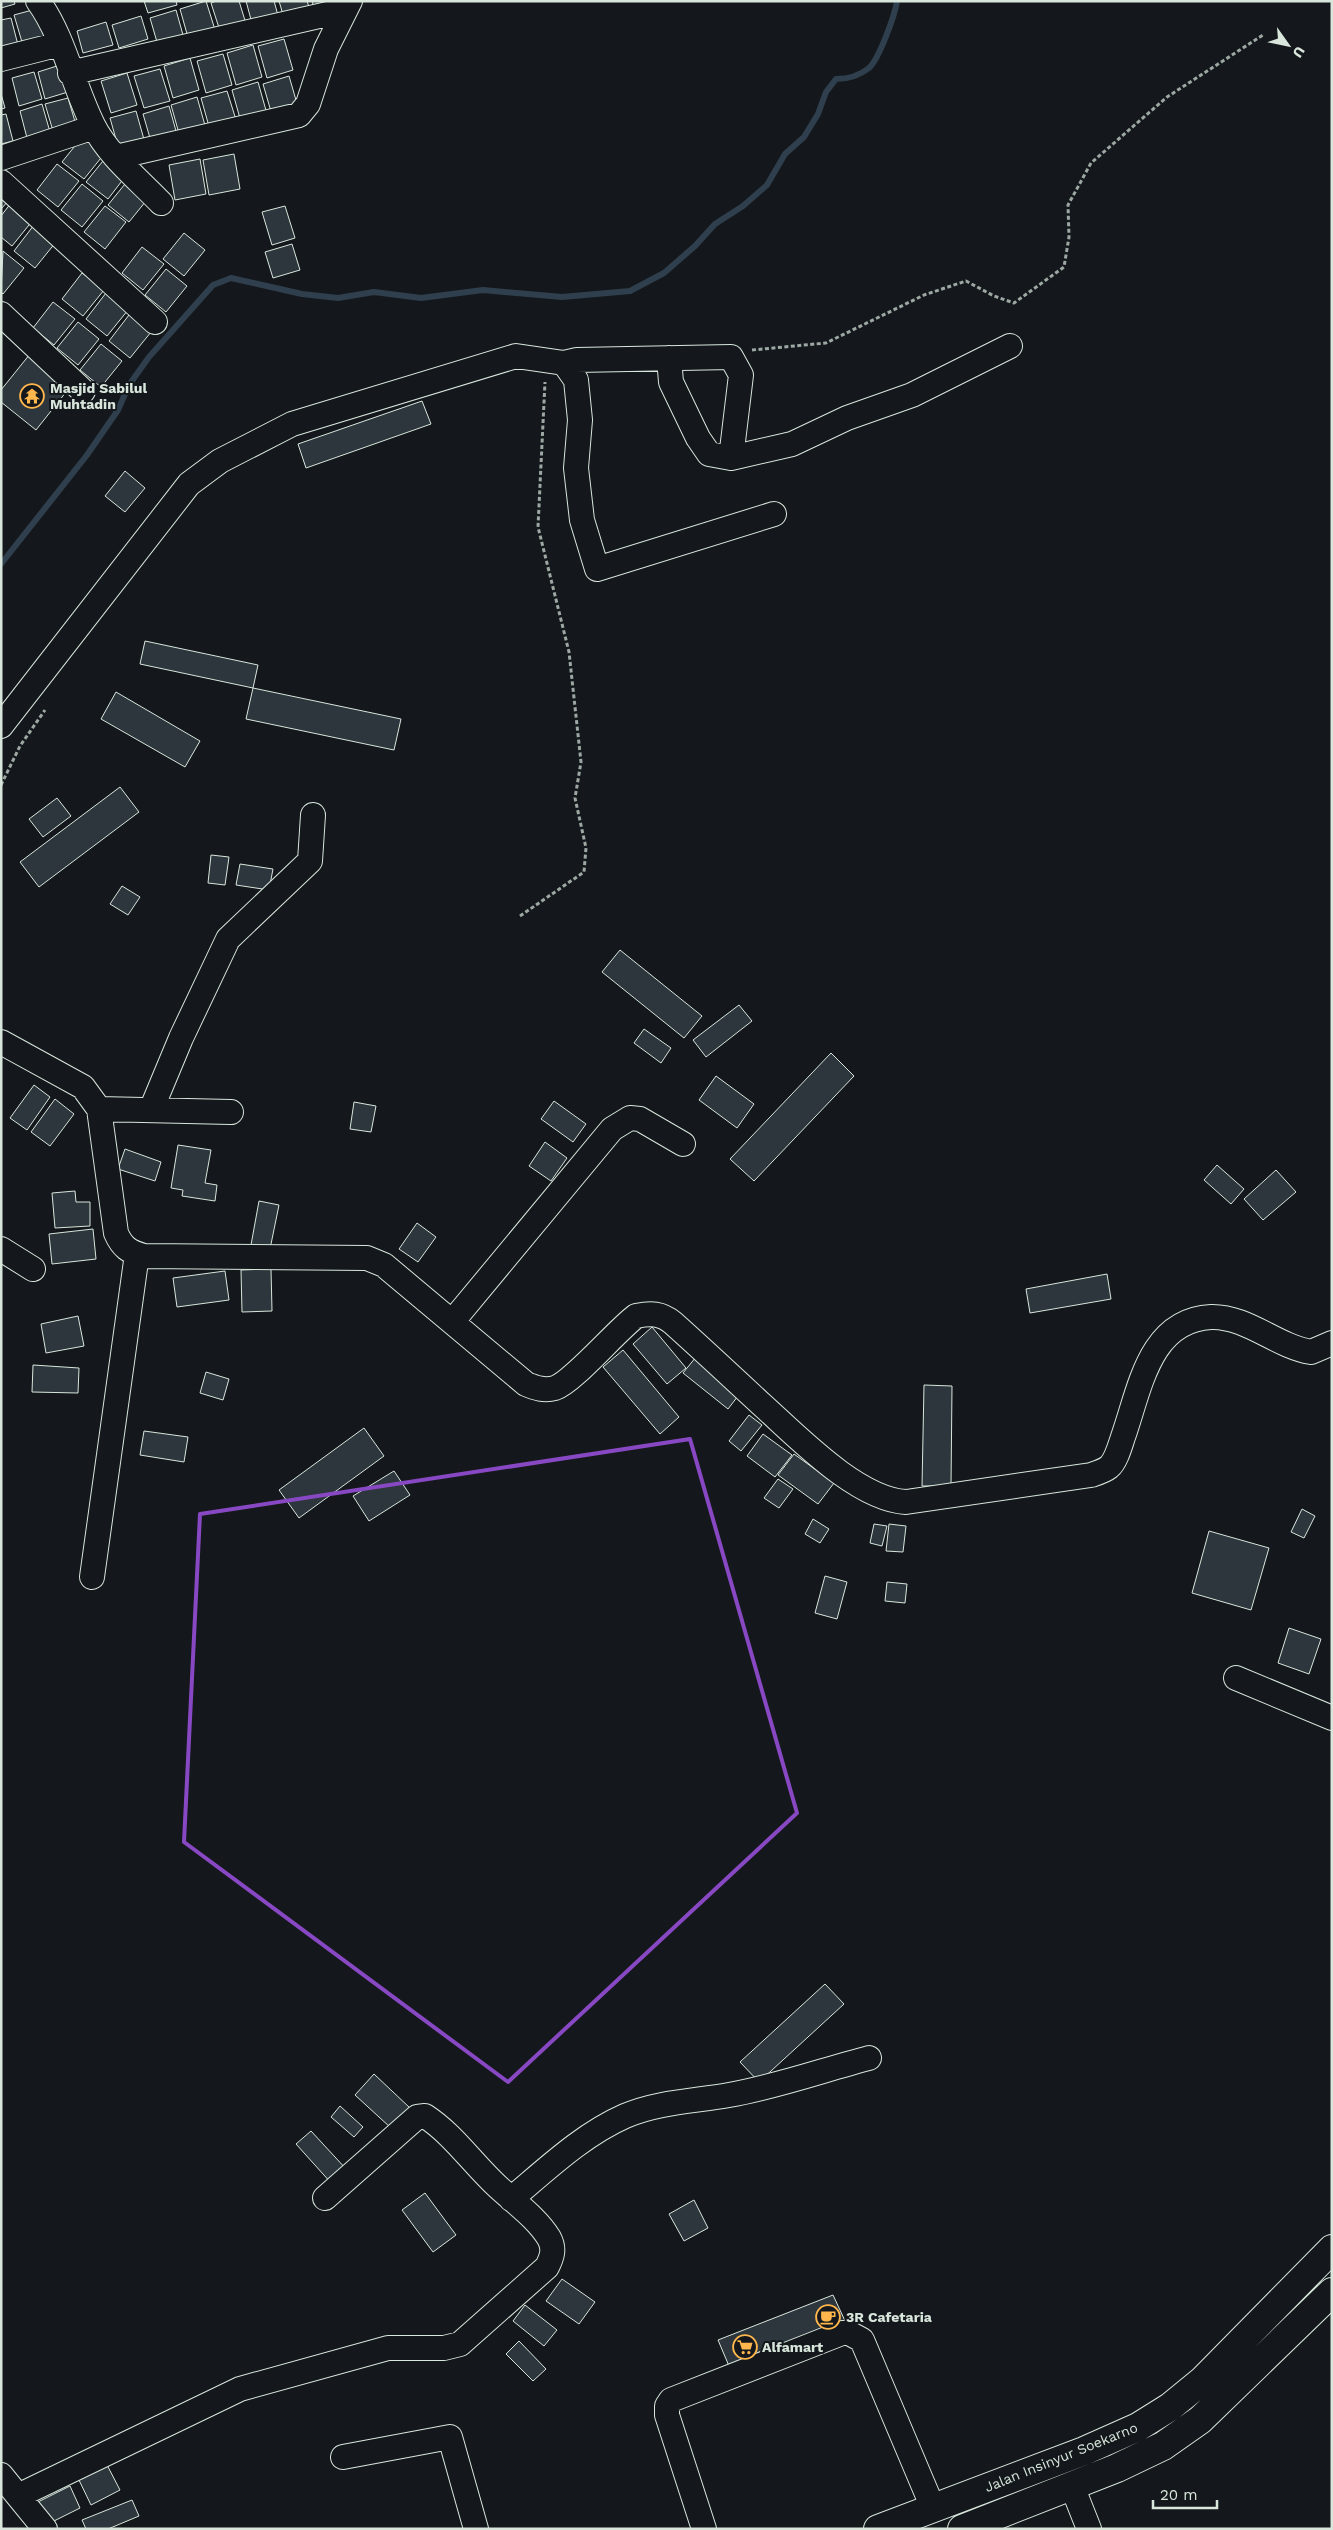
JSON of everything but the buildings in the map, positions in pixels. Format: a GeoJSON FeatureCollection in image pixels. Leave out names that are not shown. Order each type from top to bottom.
{"type":"FeatureCollection","features":[{"type":"Feature","properties":{"kind":"main road","name":"Jalan Insinyur Soekarno"},"geometry":{"type":"LineString","coordinates":[[878,2529],[1084,2451],[1138,2427],[1203,2380],[1332,2249]]}},
{"type":"Feature","properties":{"kind":"main road"},"geometry":{"type":"LineString","coordinates":[[962,2529],[1072,2486],[1163,2446],[1200,2420],[1332,2292]]}},
{"type":"Feature","properties":{"kind":"street"},"geometry":{"type":"LineString","coordinates":[[38,1],[60,44],[70,73],[94,127],[116,157],[161,203]]}},
{"type":"Feature","properties":{"kind":"street"},"geometry":{"type":"LineString","coordinates":[[70,73],[348,6]]}},
{"type":"Feature","properties":{"kind":"street"},"geometry":{"type":"LineString","coordinates":[[116,157],[299,115],[308,104],[326,49],[348,6]]}},
{"type":"Feature","properties":{"kind":"street"},"geometry":{"type":"LineString","coordinates":[[1,59],[60,44]]}},
{"type":"Feature","properties":{"kind":"street"},"geometry":{"type":"LineString","coordinates":[[1,158],[94,127]]}},
{"type":"Feature","properties":{"kind":"street"},"geometry":{"type":"LineString","coordinates":[[1,182],[155,322]]}},
{"type":"Feature","properties":{"kind":"street"},"geometry":{"type":"LineString","coordinates":[[1,314],[83,391]]}},
{"type":"Feature","properties":{"kind":"street"},"geometry":{"type":"LineString","coordinates":[[669,358],[671,382],[698,438],[709,454],[731,458],[792,444],[847,418],[912,395],[1010,346]]}},
{"type":"Feature","properties":{"kind":"street"},"geometry":{"type":"LineString","coordinates":[[1,726],[189,484],[220,461],[292,424],[516,356],[555,369],[576,380],[580,420],[576,468],[582,520],[597,569],[774,514]]}},
{"type":"Feature","properties":{"kind":"street"},"geometry":{"type":"LineString","coordinates":[[555,369],[577,360],[731,357],[741,375],[731,458]]}},
{"type":"Feature","properties":{"kind":"street"},"geometry":{"type":"LineString","coordinates":[[151,1110],[181,1038],[228,939],[310,861],[313,815]]}},
{"type":"Feature","properties":{"kind":"street"},"geometry":{"type":"LineString","coordinates":[[1,1042],[83,1087],[99,1109],[116,1233],[121,1245],[137,1254],[144,1256],[366,1258],[384,1265],[526,1384],[546,1390],[565,1382],[636,1316],[650,1314],[666,1317],[841,1473],[879,1496],[894,1501],[906,1502],[1091,1475],[1109,1467],[1120,1446],[1153,1351],[1168,1334],[1190,1321],[1210,1317],[1229,1320],[1251,1327],[1286,1346],[1311,1352],[1332,1343]]}},
{"type":"Feature","properties":{"kind":"street"},"geometry":{"type":"LineString","coordinates":[[99,1109],[231,1112]]}},
{"type":"Feature","properties":{"kind":"street"},"geometry":{"type":"LineString","coordinates":[[452,1322],[612,1129],[630,1118],[640,1119],[683,1144]]}},
{"type":"Feature","properties":{"kind":"street"},"geometry":{"type":"LineString","coordinates":[[1,1249],[33,1269]]}},
{"type":"Feature","properties":{"kind":"street"},"geometry":{"type":"LineString","coordinates":[[92,1578],[137,1254]]}},
{"type":"Feature","properties":{"kind":"street"},"geometry":{"type":"LineString","coordinates":[[1236,1678],[1332,1718]]}},
{"type":"Feature","properties":{"kind":"street"},"geometry":{"type":"LineString","coordinates":[[511,2199],[568,2151],[602,2127],[625,2116],[677,2103],[731,2095],[869,2058]]}},
{"type":"Feature","properties":{"kind":"street"},"geometry":{"type":"LineString","coordinates":[[18,2496],[240,2389],[388,2348],[444,2348],[460,2344],[547,2267],[552,2258],[553,2251],[550,2239],[539,2226],[438,2125],[426,2116],[417,2117],[324,2198]]}},
{"type":"Feature","properties":{"kind":"street"},"geometry":{"type":"LineString","coordinates":[[704,2529],[667,2415],[667,2406],[671,2400],[842,2332],[849,2333],[862,2340],[933,2508]]}},
{"type":"Feature","properties":{"kind":"street"},"geometry":{"type":"LineString","coordinates":[[343,2457],[450,2437],[476,2529]]}},
{"type":"Feature","properties":{"kind":"street"},"geometry":{"type":"LineString","coordinates":[[1,2475],[45,2529]]}},
{"type":"Feature","properties":{"kind":"street"},"geometry":{"type":"LineString","coordinates":[[1072,2486],[1089,2529]]}},
{"type":"Feature","properties":{"kind":"path"},"geometry":{"type":"LineString","coordinates":[[749,350],[826,343],[924,295],[966,281],[994,296],[1014,303],[1064,267],[1070,237],[1068,205],[1091,163],[1167,97],[1263,35]]}},
{"type":"Feature","properties":{"kind":"path"},"geometry":{"type":"LineString","coordinates":[[520,916],[584,872],[586,848],[575,798],[581,762],[570,652],[538,528],[555,369]]}},
{"type":"Feature","properties":{"kind":"path"},"geometry":{"type":"LineString","coordinates":[[1,785],[20,746],[46,708]]}},
{"type":"Feature","properties":{"kind":"highlighted area"},"geometry":{"type":"Polygon","coordinates":[[[690,1439],[797,1813],[508,2082],[184,1842],[200,1514],[690,1439]]]}},
{"type":"Feature","properties":{"kind":"waterway"},"geometry":{"type":"LineString","coordinates":[[1,564],[87,455],[118,410],[129,385],[149,357],[213,285],[231,278],[302,294],[338,298],[374,292],[421,298],[483,290],[562,297],[630,291],[664,273],[695,246],[715,224],[743,206],[767,185],[785,154],[804,137],[818,114],[826,92],[836,79],[850,78],[858,75],[873,63],[886,36],[897,1]]}},
{"type":"Feature","properties":{"kind":"place","name":"Masjid Sabilul Muhtadin"},"geometry":{"type":"Point","coordinates":[32,396]}},
{"type":"Feature","properties":{"kind":"place","name":"3R Cafetaria"},"geometry":{"type":"Point","coordinates":[828,2317]}},
{"type":"Feature","properties":{"kind":"place","name":"Alfamart"},"geometry":{"type":"Point","coordinates":[745,2347]}}]}
